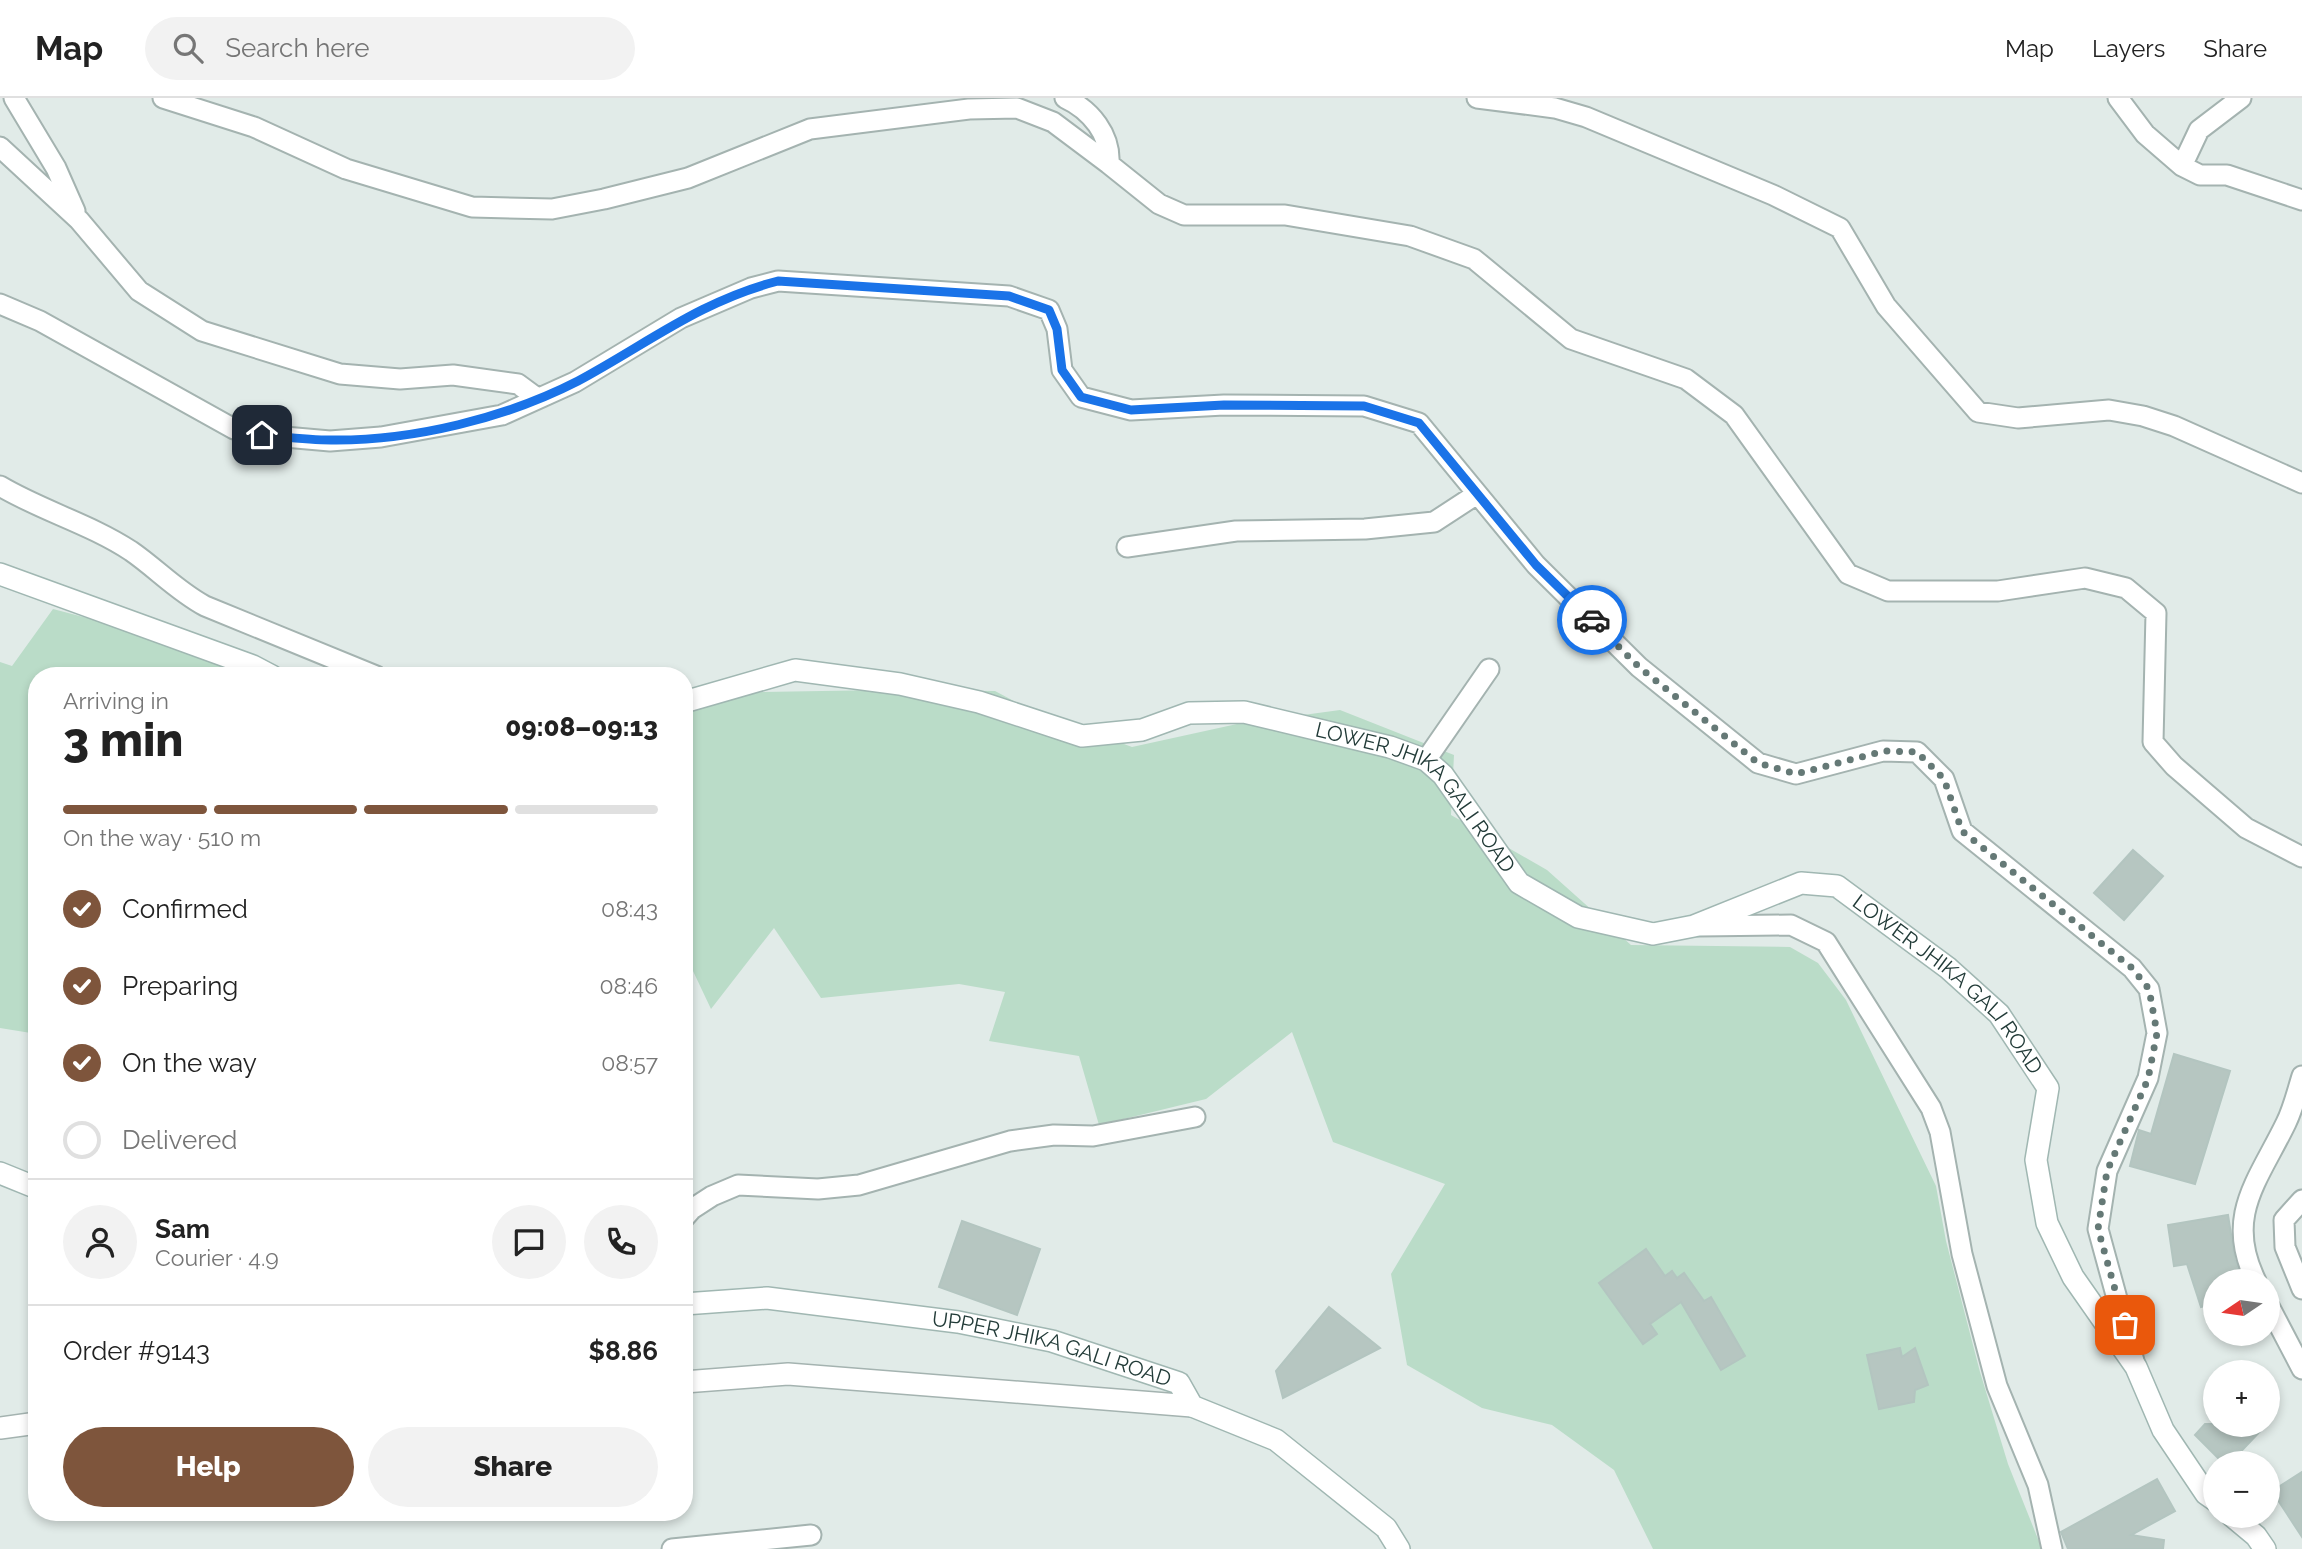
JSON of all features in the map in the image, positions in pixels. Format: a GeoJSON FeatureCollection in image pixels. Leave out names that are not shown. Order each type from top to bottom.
{"type":"FeatureCollection","features":[{"type":"Feature","properties":{"kind":"main road"},"geometry":{"type":"LineString","coordinates":[[0,574],[255,667]]}},
{"type":"Feature","properties":{"kind":"main road","name":"LOWER JHIKA GALI ROAD"},"geometry":{"type":"LineString","coordinates":[[693,699],[795,670],[900,684],[979,702],[1083,736],[1142,730],[1189,713],[1244,712],[1390,747],[1426,760],[1443,775],[1519,883],[1578,917],[1653,934],[1694,926],[1801,883],[1837,886],[1948,968],[1999,1014],[2048,1088],[2036,1160],[2047,1223],[2073,1278],[2136,1367],[2163,1430],[2203,1490]]}},
{"type":"Feature","properties":{"kind":"main road"},"geometry":{"type":"LineString","coordinates":[[0,1173],[28,1184]]}},
{"type":"Feature","properties":{"kind":"main road","name":"UPPER JHIKA GALI ROAD"},"geometry":{"type":"LineString","coordinates":[[693,1303],[767,1298],[958,1322],[1052,1341],[1127,1363],[1179,1383],[1192,1406],[1276,1440],[1386,1528],[1399,1549]]}},
{"type":"Feature","properties":{"kind":"main road"},"geometry":{"type":"LineString","coordinates":[[693,1381],[788,1374],[1192,1406]]}},
{"type":"Feature","properties":{"kind":"main road"},"geometry":{"type":"LineString","coordinates":[[0,1429],[28,1424]]}},
{"type":"Feature","properties":{"kind":"main road"},"geometry":{"type":"LineString","coordinates":[[2246,1528],[2265,1549]]}},
{"type":"Feature","properties":{"kind":"street"},"geometry":{"type":"LineString","coordinates":[[14,98],[57,168],[79,220]]}},
{"type":"Feature","properties":{"kind":"street"},"geometry":{"type":"LineString","coordinates":[[163,98],[254,127],[346,169],[472,207],[552,209],[604,200],[688,178],[810,129],[969,109],[1017,108],[1053,122],[1159,204],[1184,215],[1286,215],[1410,236],[1474,259],[1571,340],[1686,379],[1734,415],[1848,574],[1888,591],[1998,591],[2085,578],[2126,588],[2156,613],[2153,742],[2174,766],[2246,828],[2302,857]]}},
{"type":"Feature","properties":{"kind":"street"},"geometry":{"type":"LineString","coordinates":[[1065,98],[1079,105],[1097,124],[1110,149],[1109,164]]}},
{"type":"Feature","properties":{"kind":"street"},"geometry":{"type":"LineString","coordinates":[[1477,98],[1555,107],[1586,117],[1773,195],[1840,228],[1886,306],[1978,412],[2018,418],[2109,410],[2143,416],[2174,426],[2302,483]]}},
{"type":"Feature","properties":{"kind":"street"},"geometry":{"type":"LineString","coordinates":[[2118,98],[2145,134],[2182,166],[2200,175],[2227,175],[2302,200]]}},
{"type":"Feature","properties":{"kind":"street"},"geometry":{"type":"LineString","coordinates":[[2182,166],[2199,130],[2241,98]]}},
{"type":"Feature","properties":{"kind":"street"},"geometry":{"type":"LineString","coordinates":[[0,147],[79,220],[139,291],[202,331],[340,374],[400,379],[453,375],[518,384],[537,398]]}},
{"type":"Feature","properties":{"kind":"street"},"geometry":{"type":"LineString","coordinates":[[0,304],[40,321],[234,429],[262,435],[330,440],[380,437],[502,415],[606,365],[681,318],[751,288],[778,281],[1009,296],[1049,310],[1057,329],[1062,370],[1081,397],[1131,410],[1224,405],[1364,406],[1419,423],[1536,565],[1639,667],[1758,763],[1796,774],[1884,751],[1917,752],[1944,779],[1962,831],[2132,968],[2149,989],[2157,1033],[2148,1079],[2107,1171],[2098,1229],[2136,1367]]}},
{"type":"Feature","properties":{"kind":"street"},"geometry":{"type":"LineString","coordinates":[[0,486],[83,524],[131,551],[181,593],[205,606],[296,640],[350,667]]}},
{"type":"Feature","properties":{"kind":"street"},"geometry":{"type":"LineString","coordinates":[[1127,547],[1236,531],[1365,530],[1434,522],[1477,494]]}},
{"type":"Feature","properties":{"kind":"street"},"geometry":{"type":"LineString","coordinates":[[1426,760],[1489,668]]}},
{"type":"Feature","properties":{"kind":"street"},"geometry":{"type":"LineString","coordinates":[[1694,926],[1791,925],[1826,942],[1931,1108],[1940,1132],[1962,1254],[1997,1385],[2038,1485],[2052,1549]]}},
{"type":"Feature","properties":{"kind":"street"},"geometry":{"type":"LineString","coordinates":[[2250,1269],[2245,1258],[2242,1224],[2251,1187],[2287,1121],[2302,1076]]}},
{"type":"Feature","properties":{"kind":"street"},"geometry":{"type":"LineString","coordinates":[[693,1208],[712,1196],[738,1185],[818,1189],[859,1185],[1010,1141],[1054,1135],[1093,1136],[1195,1117]]}},
{"type":"Feature","properties":{"kind":"street"},"geometry":{"type":"LineString","coordinates":[[2302,1200],[2284,1220],[2285,1247],[2302,1289]]}},
{"type":"Feature","properties":{"kind":"street"},"geometry":{"type":"LineString","coordinates":[[2280,1327],[2302,1369]]}},
{"type":"Feature","properties":{"kind":"street"},"geometry":{"type":"LineString","coordinates":[[672,1549],[811,1535]]}},
{"type":"Feature","properties":{"kind":"green space"},"geometry":{"type":"Polygon","coordinates":[[[53,609],[144,633],[235,667],[28,667],[28,1033],[0,1028],[0,662],[12,666],[53,609]]]}},
{"type":"Feature","properties":{"kind":"green space"},"geometry":{"type":"Polygon","coordinates":[[[995,691],[1025,707],[1132,747],[1237,724],[1340,710],[1454,755],[1451,815],[1547,870],[1631,945],[1790,947],[1818,963],[1846,1000],[1936,1186],[1946,1241],[1980,1372],[2008,1464],[2042,1549],[1653,1549],[1614,1470],[1552,1425],[1482,1408],[1407,1365],[1391,1274],[1445,1184],[1333,1142],[1292,1032],[1206,1099],[1099,1125],[1079,1056],[989,1041],[1005,992],[959,984],[821,998],[774,928],[711,1009],[693,971],[693,706],[762,692],[995,691]]]}},
{"type":"Feature","properties":{"kind":"building"},"geometry":{"type":"Polygon","coordinates":[[[2133,850],[2163,876],[2124,920],[2094,893],[2133,850]]]}},
{"type":"Feature","properties":{"kind":"building"},"geometry":{"type":"Polygon","coordinates":[[[2174,1054],[2230,1071],[2195,1184],[2130,1166],[2139,1130],[2151,1134],[2174,1054]]]}},
{"type":"Feature","properties":{"kind":"building"},"geometry":{"type":"Polygon","coordinates":[[[2228,1215],[2238,1269],[2203,1269],[2203,1306],[2187,1264],[2174,1266],[2168,1225],[2228,1215]]]}},
{"type":"Feature","properties":{"kind":"building"},"geometry":{"type":"Polygon","coordinates":[[[962,1221],[1040,1249],[1017,1315],[939,1287],[962,1221]]]}},
{"type":"Feature","properties":{"kind":"building"},"geometry":{"type":"Polygon","coordinates":[[[1646,1249],[1665,1276],[1672,1271],[1677,1278],[1684,1273],[1704,1301],[1711,1297],[1745,1356],[1721,1370],[1681,1302],[1650,1324],[1657,1334],[1643,1344],[1599,1283],[1646,1249]]]}},
{"type":"Feature","properties":{"kind":"building"},"geometry":{"type":"Polygon","coordinates":[[[1329,1307],[1380,1348],[1283,1398],[1276,1371],[1329,1307]]]}},
{"type":"Feature","properties":{"kind":"building"},"geometry":{"type":"Polygon","coordinates":[[[1900,1348],[1902,1357],[1915,1348],[1928,1385],[1915,1390],[1914,1402],[1879,1409],[1867,1355],[1900,1348]]]}},
{"type":"Feature","properties":{"kind":"building"},"geometry":{"type":"Polygon","coordinates":[[[2203,1426],[2203,1437],[2255,1437],[2241,1451],[2211,1451],[2195,1435],[2203,1426]]]}},
{"type":"Feature","properties":{"kind":"building"},"geometry":{"type":"Polygon","coordinates":[[[2302,1472],[2302,1537],[2280,1503],[2280,1486],[2302,1472]]]}},
{"type":"Feature","properties":{"kind":"building"},"geometry":{"type":"Polygon","coordinates":[[[2157,1479],[2175,1511],[2131,1535],[2164,1540],[2163,1549],[2068,1549],[2061,1532],[2157,1479]]]}},
{"type":"Feature","properties":{"kind":"way so far"},"geometry":{"type":"LineString","coordinates":[[1592,620],[1639,667],[1758,763],[1796,774],[1884,751],[1917,752],[1944,779],[1962,831],[2132,968],[2149,989],[2157,1033],[2148,1079],[2107,1171],[2098,1229],[2125,1325]]}},
{"type":"Feature","properties":{"kind":"route"},"geometry":{"type":"LineString","coordinates":[[262,435],[330,440],[380,437],[502,415],[575,383],[681,318],[751,288],[778,281],[1009,296],[1049,310],[1057,329],[1062,370],[1081,397],[1131,410],[1224,405],[1364,406],[1419,423],[1536,565],[1592,620]]}}]}
